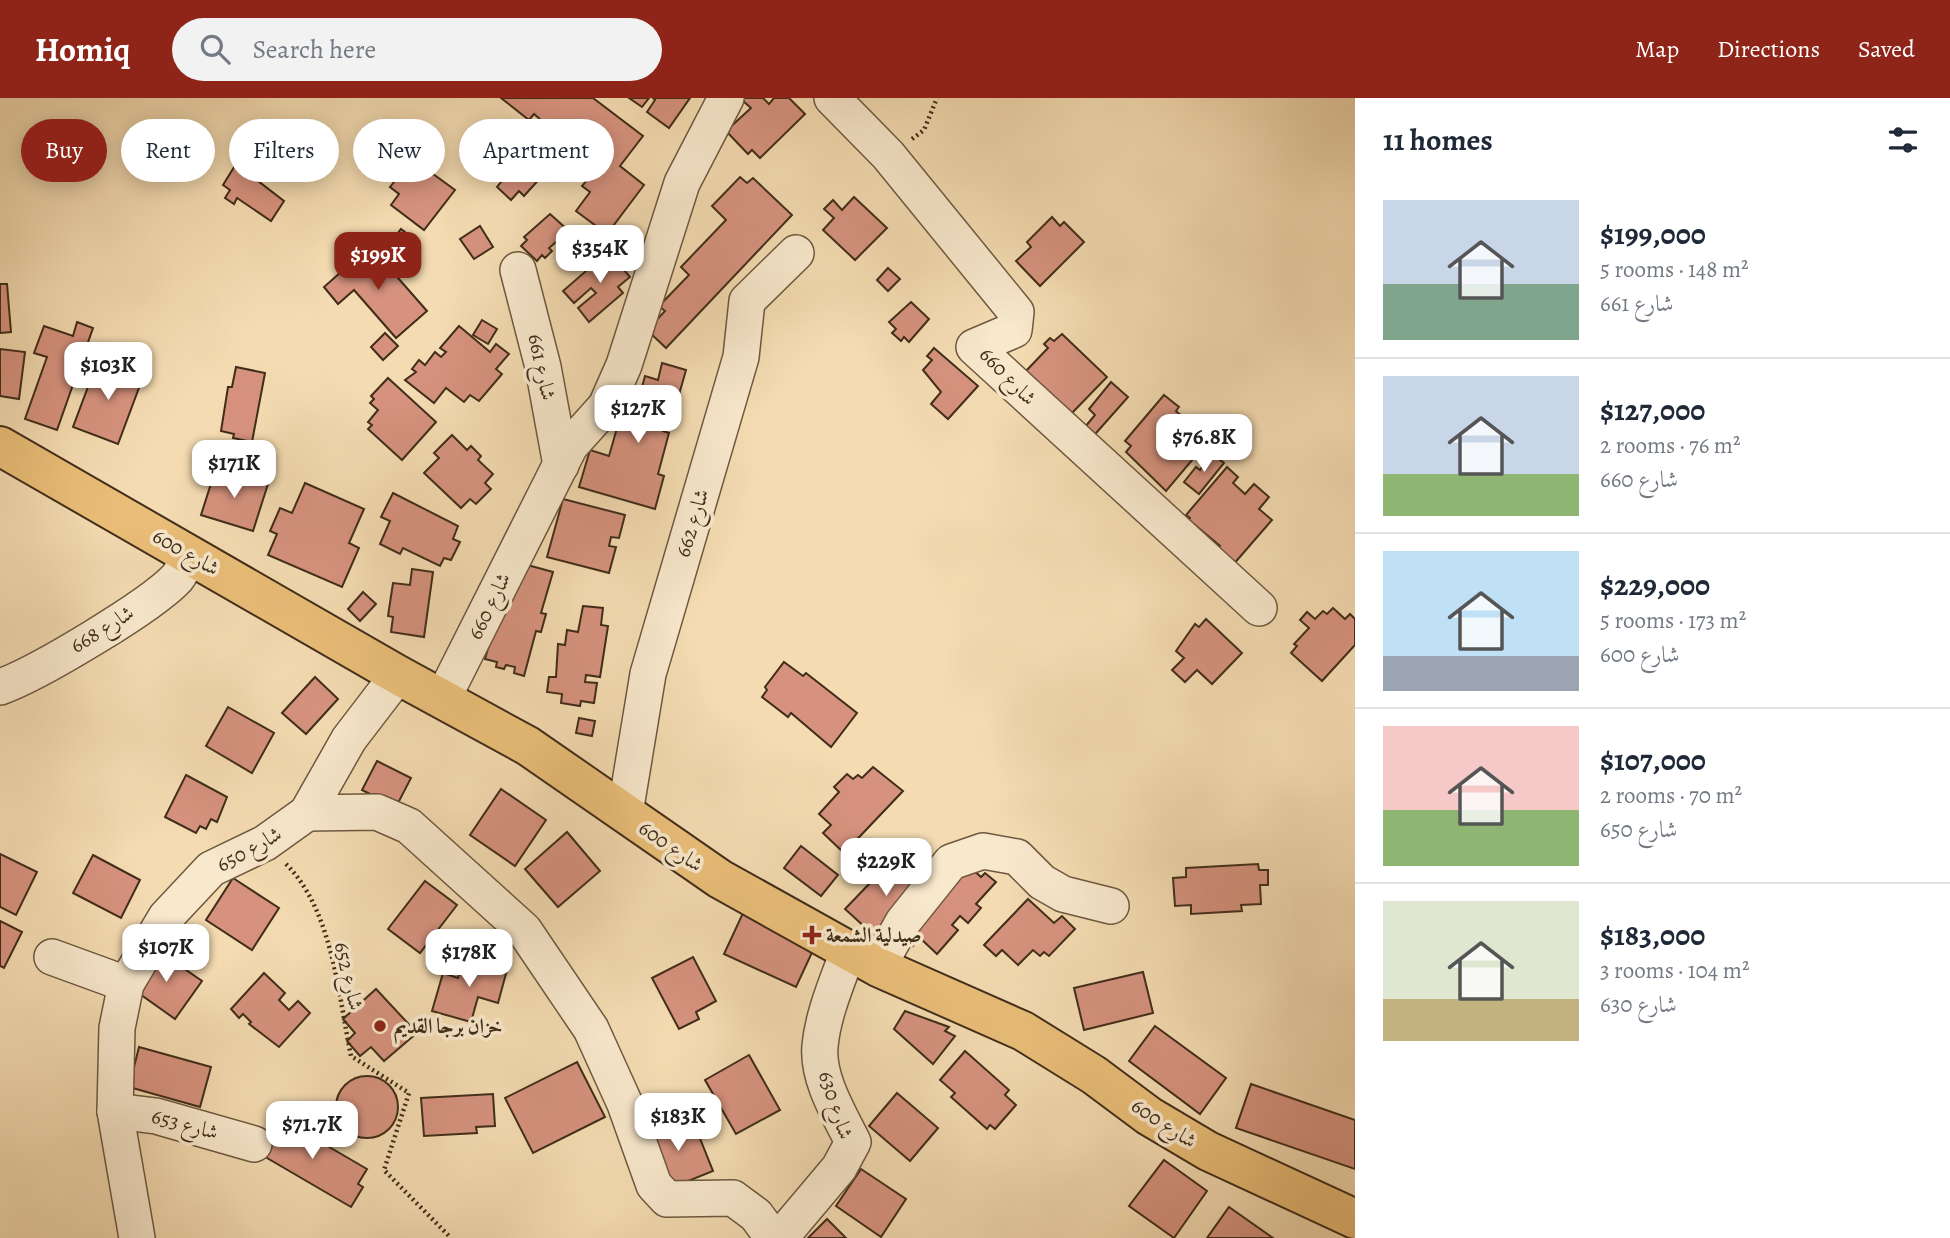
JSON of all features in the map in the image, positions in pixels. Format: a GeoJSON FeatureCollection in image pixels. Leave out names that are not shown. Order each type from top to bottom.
{"type":"FeatureCollection","features":[{"type":"Feature","properties":{"kind":"main road","name":"شارع 600"},"geometry":{"type":"LineString","coordinates":[[0,446],[398,675],[527,746],[720,879],[863,960],[1024,1031],[1094,1075],[1149,1116],[1208,1151],[1355,1219]]}},
{"type":"Feature","properties":{"kind":"street","name":"شارع 660"},"geometry":{"type":"LineString","coordinates":[[443,698],[561,465],[579,434],[606,406],[619,378],[682,183],[726,98]]}},
{"type":"Feature","properties":{"kind":"street","name":"شارع 660"},"geometry":{"type":"LineString","coordinates":[[832,98],[888,156],[1016,312],[1014,330],[974,347],[1259,608]]}},
{"type":"Feature","properties":{"kind":"street","name":"شارع 662"},"geometry":{"type":"LineString","coordinates":[[625,813],[648,674],[741,357],[747,301],[796,253]]}},
{"type":"Feature","properties":{"kind":"street","name":"شارع 661"},"geometry":{"type":"LineString","coordinates":[[518,270],[543,367],[561,465]]}},
{"type":"Feature","properties":{"kind":"street","name":"شارع 668"},"geometry":{"type":"LineString","coordinates":[[0,687],[68,651],[142,605],[177,577],[189,554]]}},
{"type":"Feature","properties":{"kind":"street","name":"شارع 650"},"geometry":{"type":"LineString","coordinates":[[136,1238],[115,1111],[117,1028],[126,984],[166,917],[211,869],[265,843],[307,813],[349,739],[398,675]]}},
{"type":"Feature","properties":{"kind":"street"},"geometry":{"type":"LineString","coordinates":[[307,813],[377,812],[409,826],[461,871],[524,930],[591,1029],[625,1104],[654,1185],[667,1199],[733,1198],[756,1215],[773,1238]]}},
{"type":"Feature","properties":{"kind":"street"},"geometry":{"type":"LineString","coordinates":[[863,960],[903,922],[951,862],[983,851],[1017,857],[1042,882],[1063,894],[1111,906]]}},
{"type":"Feature","properties":{"kind":"street"},"geometry":{"type":"LineString","coordinates":[[52,957],[126,984]]}},
{"type":"Feature","properties":{"kind":"street","name":"شارع 630"},"geometry":{"type":"LineString","coordinates":[[780,1238],[839,1168],[853,1142],[828,1092],[820,1047],[832,995],[863,960]]}},
{"type":"Feature","properties":{"kind":"street","name":"شارع 653"},"geometry":{"type":"LineString","coordinates":[[115,1111],[156,1116],[254,1144]]}},
{"type":"Feature","properties":{"kind":"path"},"geometry":{"type":"LineString","coordinates":[[888,156],[924,130],[937,98]]}},
{"type":"Feature","properties":{"kind":"path","name":"شارع 652"},"geometry":{"type":"LineString","coordinates":[[265,843],[296,874],[316,912],[326,941],[351,1056],[409,1093],[384,1170],[451,1238]]}},
{"type":"Feature","properties":{"kind":"building"},"geometry":{"type":"Polygon","coordinates":[[[501,98],[593,98],[643,136],[620,166],[644,185],[607,234],[576,211],[590,192],[582,186],[585,182],[614,182],[614,119],[540,119],[534,114],[528,119],[501,98]]]}},
{"type":"Feature","properties":{"kind":"building"},"geometry":{"type":"Polygon","coordinates":[[[629,98],[649,98],[642,107],[629,98]]]}},
{"type":"Feature","properties":{"kind":"building"},"geometry":{"type":"Polygon","coordinates":[[[653,98],[690,98],[669,128],[647,112],[655,100],[653,98]]]}},
{"type":"Feature","properties":{"kind":"building"},"geometry":{"type":"Polygon","coordinates":[[[763,98],[769,104],[774,98],[789,98],[805,114],[760,158],[752,150],[748,154],[726,131],[751,108],[742,100],[763,98]]]}},
{"type":"Feature","properties":{"kind":"building"},"geometry":{"type":"Polygon","coordinates":[[[229,175],[229,182],[259,182],[284,201],[271,221],[237,198],[234,204],[225,198],[230,190],[223,185],[229,175]]]}},
{"type":"Feature","properties":{"kind":"building"},"geometry":{"type":"Polygon","coordinates":[[[740,177],[747,183],[753,178],[792,215],[666,348],[647,330],[665,311],[659,306],[689,275],[681,267],[726,220],[712,206],[740,177]]]}},
{"type":"Feature","properties":{"kind":"building"},"geometry":{"type":"Polygon","coordinates":[[[394,182],[444,182],[455,190],[424,230],[391,205],[399,194],[390,187],[394,182]]]}},
{"type":"Feature","properties":{"kind":"building"},"geometry":{"type":"Polygon","coordinates":[[[501,182],[537,182],[524,196],[519,191],[511,200],[497,187],[501,182]]]}},
{"type":"Feature","properties":{"kind":"building"},"geometry":{"type":"Polygon","coordinates":[[[854,197],[887,228],[855,260],[823,230],[834,218],[824,209],[833,200],[842,210],[854,197]]]}},
{"type":"Feature","properties":{"kind":"building"},"geometry":{"type":"Polygon","coordinates":[[[550,214],[569,231],[549,248],[552,251],[545,258],[542,255],[537,261],[521,246],[527,240],[524,237],[550,214]]]}},
{"type":"Feature","properties":{"kind":"building"},"geometry":{"type":"Polygon","coordinates":[[[1052,217],[1060,226],[1064,222],[1084,242],[1040,286],[1016,261],[1031,247],[1027,242],[1052,217]]]}},
{"type":"Feature","properties":{"kind":"building"},"geometry":{"type":"Polygon","coordinates":[[[480,226],[493,247],[474,259],[460,239],[480,226]]]}},
{"type":"Feature","properties":{"kind":"building"},"geometry":{"type":"Polygon","coordinates":[[[401,229],[418,242],[409,254],[392,241],[401,229]]]}},
{"type":"Feature","properties":{"kind":"building"},"geometry":{"type":"Polygon","coordinates":[[[370,246],[427,311],[396,338],[354,290],[338,304],[324,287],[370,246]]]}},
{"type":"Feature","properties":{"kind":"building"},"geometry":{"type":"Polygon","coordinates":[[[609,251],[615,258],[620,254],[629,265],[624,270],[630,277],[618,287],[623,293],[589,322],[578,308],[596,293],[591,288],[574,303],[563,291],[609,251]]]}},
{"type":"Feature","properties":{"kind":"building"},"geometry":{"type":"Polygon","coordinates":[[[888,268],[900,279],[888,291],[877,280],[888,268]]]}},
{"type":"Feature","properties":{"kind":"building"},"geometry":{"type":"Polygon","coordinates":[[[0,284],[7,284],[11,332],[0,333],[0,284]]]}},
{"type":"Feature","properties":{"kind":"building"},"geometry":{"type":"Polygon","coordinates":[[[911,302],[929,319],[909,342],[904,337],[901,341],[892,333],[896,329],[889,322],[911,302]]]}},
{"type":"Feature","properties":{"kind":"building"},"geometry":{"type":"Polygon","coordinates":[[[482,320],[497,329],[488,344],[473,335],[482,320]]]}},
{"type":"Feature","properties":{"kind":"building"},"geometry":{"type":"Polygon","coordinates":[[[77,322],[93,328],[57,430],[25,419],[47,357],[34,353],[44,326],[73,336],[77,322]]]}},
{"type":"Feature","properties":{"kind":"building"},"geometry":{"type":"Polygon","coordinates":[[[459,326],[490,352],[496,344],[509,354],[496,369],[502,374],[479,401],[470,395],[464,402],[446,388],[434,403],[405,380],[416,372],[412,369],[419,360],[425,365],[435,352],[441,357],[446,352],[440,348],[459,326]]]}},
{"type":"Feature","properties":{"kind":"building"},"geometry":{"type":"Polygon","coordinates":[[[385,333],[398,346],[383,360],[371,347],[385,333]]]}},
{"type":"Feature","properties":{"kind":"building"},"geometry":{"type":"Polygon","coordinates":[[[1062,334],[1107,377],[1070,415],[1025,372],[1048,348],[1044,344],[1050,338],[1054,341],[1062,334]]]}},
{"type":"Feature","properties":{"kind":"building"},"geometry":{"type":"Polygon","coordinates":[[[934,348],[978,386],[948,419],[931,404],[941,392],[923,370],[932,360],[927,356],[934,348]]]}},
{"type":"Feature","properties":{"kind":"building"},"geometry":{"type":"Polygon","coordinates":[[[0,349],[25,352],[19,399],[0,396],[0,349]]]}},
{"type":"Feature","properties":{"kind":"building"},"geometry":{"type":"Polygon","coordinates":[[[98,360],[143,377],[118,444],[73,427],[98,360]]]}},
{"type":"Feature","properties":{"kind":"building"},"geometry":{"type":"Polygon","coordinates":[[[662,363],[686,370],[671,423],[666,421],[663,431],[669,433],[658,474],[664,476],[655,509],[579,487],[590,450],[609,456],[621,414],[634,417],[645,376],[658,380],[662,363]]]}},
{"type":"Feature","properties":{"kind":"building"},"geometry":{"type":"Polygon","coordinates":[[[236,367],[265,373],[252,442],[233,438],[234,434],[221,431],[228,387],[232,387],[236,367]]]}},
{"type":"Feature","properties":{"kind":"building"},"geometry":{"type":"Polygon","coordinates":[[[388,378],[436,422],[402,460],[368,429],[372,425],[368,422],[378,410],[370,403],[374,399],[371,396],[388,378]]]}},
{"type":"Feature","properties":{"kind":"building"},"geometry":{"type":"Polygon","coordinates":[[[1111,382],[1128,397],[1089,441],[1080,433],[1095,415],[1089,409],[1111,382]]]}},
{"type":"Feature","properties":{"kind":"building"},"geometry":{"type":"Polygon","coordinates":[[[1164,395],[1179,407],[1176,411],[1209,440],[1166,491],[1126,452],[1131,446],[1125,441],[1164,395]]]}},
{"type":"Feature","properties":{"kind":"building"},"geometry":{"type":"Polygon","coordinates":[[[452,435],[467,450],[471,446],[481,456],[478,460],[493,474],[485,483],[491,489],[476,504],[470,499],[461,508],[424,473],[439,458],[434,453],[452,435]]]}},
{"type":"Feature","properties":{"kind":"building"},"geometry":{"type":"Polygon","coordinates":[[[1211,453],[1224,463],[1199,494],[1184,482],[1196,467],[1200,470],[1211,453]]]}},
{"type":"Feature","properties":{"kind":"building"},"geometry":{"type":"Polygon","coordinates":[[[1227,467],[1238,477],[1233,483],[1245,494],[1254,484],[1269,497],[1259,509],[1272,520],[1232,566],[1215,552],[1220,546],[1195,525],[1191,531],[1184,525],[1190,518],[1186,515],[1227,467]]]}},
{"type":"Feature","properties":{"kind":"building"},"geometry":{"type":"Polygon","coordinates":[[[216,468],[268,484],[253,531],[201,515],[216,468]]]}},
{"type":"Feature","properties":{"kind":"building"},"geometry":{"type":"Polygon","coordinates":[[[305,483],[364,509],[349,543],[359,548],[342,587],[268,555],[277,534],[270,531],[280,508],[292,513],[305,483]]]}},
{"type":"Feature","properties":{"kind":"building"},"geometry":{"type":"Polygon","coordinates":[[[393,493],[458,526],[453,539],[460,542],[451,560],[444,558],[440,566],[403,548],[400,554],[380,544],[390,521],[381,517],[393,493]]]}},
{"type":"Feature","properties":{"kind":"building"},"geometry":{"type":"Polygon","coordinates":[[[563,499],[625,515],[619,538],[611,537],[609,546],[616,547],[609,573],[547,557],[563,499]]]}},
{"type":"Feature","properties":{"kind":"building"},"geometry":{"type":"Polygon","coordinates":[[[513,561],[553,572],[541,613],[546,614],[541,632],[536,631],[524,676],[514,673],[515,667],[496,667],[497,662],[485,659],[496,620],[496,608],[508,611],[514,587],[513,561]]]}},
{"type":"Feature","properties":{"kind":"building"},"geometry":{"type":"Polygon","coordinates":[[[412,569],[433,572],[424,637],[391,632],[393,617],[388,616],[393,583],[410,585],[412,569]]]}},
{"type":"Feature","properties":{"kind":"building"},"geometry":{"type":"Polygon","coordinates":[[[363,592],[376,604],[360,621],[348,609],[363,592]]]}},
{"type":"Feature","properties":{"kind":"building"},"geometry":{"type":"Polygon","coordinates":[[[583,606],[603,608],[601,625],[608,626],[600,677],[586,675],[585,682],[597,683],[594,703],[581,701],[580,706],[561,703],[562,694],[547,692],[549,677],[556,677],[558,644],[565,645],[567,630],[578,632],[583,606]]]}},
{"type":"Feature","properties":{"kind":"building"},"geometry":{"type":"Polygon","coordinates":[[[1333,608],[1345,619],[1350,614],[1355,619],[1355,645],[1322,681],[1291,653],[1297,646],[1294,644],[1309,628],[1300,620],[1307,612],[1315,619],[1323,611],[1327,614],[1333,608]]]}},
{"type":"Feature","properties":{"kind":"building"},"geometry":{"type":"Polygon","coordinates":[[[1206,619],[1242,653],[1212,684],[1197,670],[1185,682],[1172,670],[1184,658],[1176,651],[1195,624],[1199,627],[1206,619]]]}},
{"type":"Feature","properties":{"kind":"building"},"geometry":{"type":"Polygon","coordinates":[[[784,662],[803,676],[806,673],[857,713],[831,747],[791,713],[788,717],[762,697],[767,690],[765,687],[784,662]]]}},
{"type":"Feature","properties":{"kind":"building"},"geometry":{"type":"Polygon","coordinates":[[[315,677],[338,699],[306,734],[282,713],[315,677]]]}},
{"type":"Feature","properties":{"kind":"building"},"geometry":{"type":"Polygon","coordinates":[[[228,707],[274,733],[252,773],[206,746],[228,707]]]}},
{"type":"Feature","properties":{"kind":"building"},"geometry":{"type":"Polygon","coordinates":[[[579,718],[595,721],[592,736],[576,733],[579,718]]]}},
{"type":"Feature","properties":{"kind":"building"},"geometry":{"type":"Polygon","coordinates":[[[377,761],[411,778],[396,807],[362,790],[377,761]]]}},
{"type":"Feature","properties":{"kind":"building"},"geometry":{"type":"Polygon","coordinates":[[[873,767],[903,791],[844,853],[823,833],[831,825],[819,814],[839,792],[834,787],[847,774],[853,779],[858,775],[862,778],[873,767]]]}},
{"type":"Feature","properties":{"kind":"building"},"geometry":{"type":"Polygon","coordinates":[[[186,775],[227,797],[217,822],[211,819],[206,829],[200,826],[196,833],[165,817],[186,775]]]}},
{"type":"Feature","properties":{"kind":"building"},"geometry":{"type":"Polygon","coordinates":[[[501,789],[546,820],[515,866],[470,835],[501,789]]]}},
{"type":"Feature","properties":{"kind":"building"},"geometry":{"type":"Polygon","coordinates":[[[567,832],[600,871],[558,907],[525,869],[567,832]]]}},
{"type":"Feature","properties":{"kind":"building"},"geometry":{"type":"Polygon","coordinates":[[[801,846],[838,875],[821,896],[784,868],[801,846]]]}},
{"type":"Feature","properties":{"kind":"building"},"geometry":{"type":"Polygon","coordinates":[[[0,854],[37,872],[16,915],[0,907],[0,854]]]}},
{"type":"Feature","properties":{"kind":"building"},"geometry":{"type":"Polygon","coordinates":[[[93,855],[140,880],[121,918],[73,893],[93,855]]]}},
{"type":"Feature","properties":{"kind":"building"},"geometry":{"type":"Polygon","coordinates":[[[896,856],[927,885],[879,940],[845,909],[896,856]]]}},
{"type":"Feature","properties":{"kind":"building"},"geometry":{"type":"Polygon","coordinates":[[[1258,864],[1259,870],[1268,870],[1268,885],[1260,885],[1261,904],[1241,905],[1242,911],[1191,914],[1191,905],[1175,906],[1173,878],[1186,877],[1186,868],[1258,864]]]}},
{"type":"Feature","properties":{"kind":"building"},"geometry":{"type":"Polygon","coordinates":[[[968,865],[981,877],[985,873],[996,882],[976,904],[981,908],[968,923],[960,916],[952,925],[958,930],[937,954],[920,938],[913,946],[909,941],[968,865]]]}},
{"type":"Feature","properties":{"kind":"building"},"geometry":{"type":"Polygon","coordinates":[[[233,878],[279,908],[252,950],[206,920],[233,878]]]}},
{"type":"Feature","properties":{"kind":"building"},"geometry":{"type":"Polygon","coordinates":[[[425,881],[457,905],[420,953],[388,929],[425,881]]]}},
{"type":"Feature","properties":{"kind":"building"},"geometry":{"type":"Polygon","coordinates":[[[1028,899],[1054,923],[1062,916],[1075,929],[1049,956],[1044,952],[1040,956],[1033,950],[1018,965],[1002,950],[996,956],[984,945],[1028,899]]]}},
{"type":"Feature","properties":{"kind":"building"},"geometry":{"type":"Polygon","coordinates":[[[743,913],[815,946],[796,987],[724,954],[743,913]]]}},
{"type":"Feature","properties":{"kind":"building"},"geometry":{"type":"Polygon","coordinates":[[[0,921],[22,932],[4,968],[0,966],[0,921]]]}},
{"type":"Feature","properties":{"kind":"building"},"geometry":{"type":"Polygon","coordinates":[[[156,949],[202,981],[175,1019],[130,987],[156,949]]]}},
{"type":"Feature","properties":{"kind":"building"},"geometry":{"type":"Polygon","coordinates":[[[693,957],[716,1001],[696,1012],[699,1019],[679,1029],[652,978],[693,957]]]}},
{"type":"Feature","properties":{"kind":"building"},"geometry":{"type":"Polygon","coordinates":[[[463,958],[507,970],[498,1003],[478,997],[471,1022],[432,1011],[443,973],[458,978],[463,958]]]}},
{"type":"Feature","properties":{"kind":"building"},"geometry":{"type":"Polygon","coordinates":[[[1143,972],[1153,1013],[1084,1030],[1074,988],[1143,972]]]}},
{"type":"Feature","properties":{"kind":"building"},"geometry":{"type":"Polygon","coordinates":[[[264,973],[285,993],[279,1000],[289,1010],[298,1001],[310,1013],[279,1047],[249,1024],[251,1022],[243,1014],[239,1018],[231,1009],[264,973]]]}},
{"type":"Feature","properties":{"kind":"building","name":"خزان برجا القديم"},"geometry":{"type":"Polygon","coordinates":[[[376,989],[417,1033],[384,1061],[371,1047],[360,1056],[347,1041],[355,1033],[343,1019],[376,989]]]}},
{"type":"Feature","properties":{"kind":"building"},"geometry":{"type":"Polygon","coordinates":[[[905,1011],[949,1027],[945,1031],[955,1036],[933,1064],[894,1029],[905,1011]]]}},
{"type":"Feature","properties":{"kind":"building"},"geometry":{"type":"Polygon","coordinates":[[[1155,1026],[1226,1078],[1200,1114],[1129,1061],[1155,1026]]]}},
{"type":"Feature","properties":{"kind":"building"},"geometry":{"type":"Polygon","coordinates":[[[139,1047],[211,1067],[200,1107],[129,1087],[139,1047]]]}},
{"type":"Feature","properties":{"kind":"building"},"geometry":{"type":"Polygon","coordinates":[[[965,1051],[1009,1090],[1005,1095],[1016,1105],[995,1129],[990,1125],[987,1129],[951,1097],[955,1093],[940,1080],[965,1051]]]}},
{"type":"Feature","properties":{"kind":"building"},"geometry":{"type":"Polygon","coordinates":[[[749,1055],[780,1110],[736,1134],[705,1080],[749,1055]]]}},
{"type":"Feature","properties":{"kind":"building"},"geometry":{"type":"Polygon","coordinates":[[[577,1062],[605,1117],[533,1153],[505,1098],[577,1062]]]}},
{"type":"Feature","properties":{"kind":"building"},"geometry":{"type":"Polygon","coordinates":[[[367,1076],[379,1078],[389,1085],[396,1095],[396,1119],[389,1129],[379,1136],[367,1138],[355,1136],[345,1129],[338,1119],[336,1107],[338,1095],[345,1085],[355,1078],[367,1076]]]}},
{"type":"Feature","properties":{"kind":"building"},"geometry":{"type":"Polygon","coordinates":[[[1251,1084],[1355,1120],[1355,1169],[1236,1128],[1251,1084]]]}},
{"type":"Feature","properties":{"kind":"building"},"geometry":{"type":"Polygon","coordinates":[[[897,1093],[938,1128],[910,1161],[869,1126],[897,1093]]]}},
{"type":"Feature","properties":{"kind":"building"},"geometry":{"type":"Polygon","coordinates":[[[493,1094],[495,1126],[476,1127],[477,1133],[424,1136],[421,1098],[493,1094]]]}},
{"type":"Feature","properties":{"kind":"building"},"geometry":{"type":"Polygon","coordinates":[[[276,1116],[367,1169],[358,1184],[363,1187],[351,1207],[255,1151],[276,1116]]]}},
{"type":"Feature","properties":{"kind":"building"},"geometry":{"type":"Polygon","coordinates":[[[691,1116],[713,1171],[666,1190],[644,1135],[691,1116]]]}},
{"type":"Feature","properties":{"kind":"building"},"geometry":{"type":"Polygon","coordinates":[[[1164,1160],[1207,1191],[1174,1238],[1129,1206],[1164,1160]]]}},
{"type":"Feature","properties":{"kind":"building"},"geometry":{"type":"Polygon","coordinates":[[[861,1169],[906,1199],[881,1237],[836,1206],[861,1169]]]}},
{"type":"Feature","properties":{"kind":"building"},"geometry":{"type":"Polygon","coordinates":[[[1229,1207],[1273,1238],[1207,1238],[1229,1207]]]}},
{"type":"Feature","properties":{"kind":"building"},"geometry":{"type":"Polygon","coordinates":[[[827,1219],[846,1238],[808,1238],[827,1219]]]}},
{"type":"Feature","properties":{"kind":"place","name":"صيدلية الشمعة"},"geometry":{"type":"Point","coordinates":[812,935]}},
{"type":"Feature","properties":{"kind":"place","name":"خزان برجا القديم"},"geometry":{"type":"Point","coordinates":[380,1026]}}]}
